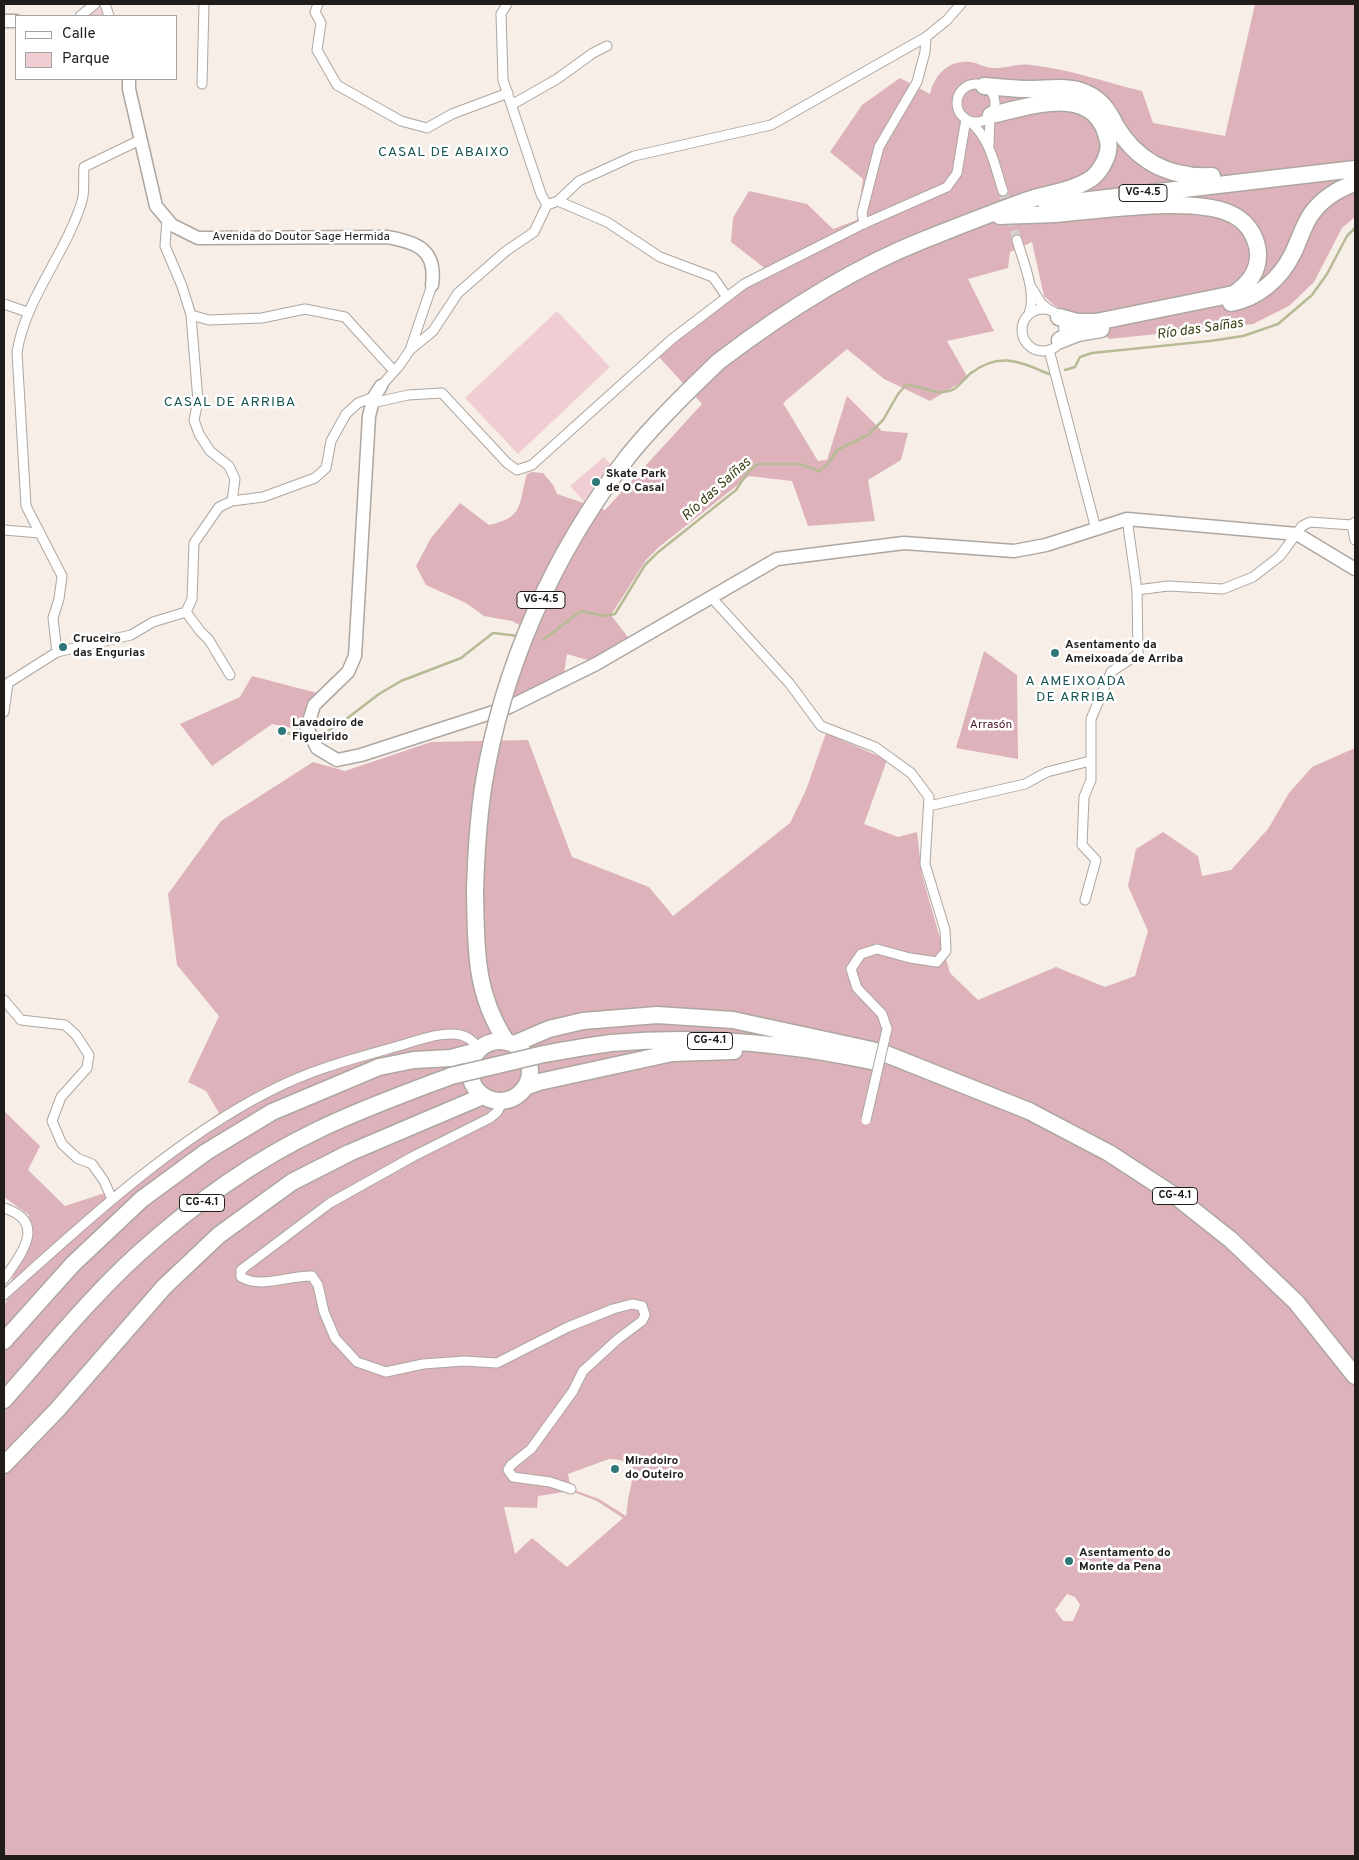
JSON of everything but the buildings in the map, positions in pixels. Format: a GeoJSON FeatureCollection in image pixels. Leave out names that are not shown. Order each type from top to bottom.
{"type":"FeatureCollection","features":[{"type":"Feature","properties":{"kind":"highway"},"geometry":{"type":"LineString","coordinates":[[984,86],[1074,89],[1087,93],[1104,106],[1123,136],[1140,156],[1158,167],[1179,175],[1287,176]]}},
{"type":"Feature","properties":{"kind":"highway"},"geometry":{"type":"LineString","coordinates":[[960,226],[1029,200],[1079,186],[1094,176],[1104,162],[1109,145],[1105,126],[1090,109],[1074,103],[1053,102],[990,115]]}},
{"type":"Feature","properties":{"kind":"highway","name":"VG-4.5"},"geometry":{"type":"LineString","coordinates":[[488,1008],[477,966],[475,890],[480,813],[492,745],[507,685],[535,611],[577,530],[630,455],[657,424],[718,362],[784,314],[825,288],[884,258],[960,226],[1063,202],[1355,168]]}},
{"type":"Feature","properties":{"kind":"highway"},"geometry":{"type":"LineString","coordinates":[[1054,345],[1078,333],[1240,302],[1264,290],[1279,276],[1292,256],[1311,214],[1324,200],[1341,188],[1355,182]]}},
{"type":"Feature","properties":{"kind":"highway"},"geometry":{"type":"LineString","coordinates":[[1000,216],[1174,205],[1210,208],[1236,216],[1252,234],[1257,244],[1258,256],[1251,280],[1234,294],[1096,322],[1077,322],[1053,313]]}},
{"type":"Feature","properties":{"kind":"highway"},"geometry":{"type":"LineString","coordinates":[[488,1008],[510,1042],[521,1049],[529,1063],[529,1080],[525,1087],[519,1094],[503,1101],[483,1096],[476,1089],[470,1075],[472,1060],[481,1047],[489,1027],[488,1008]]}},
{"type":"Feature","properties":{"kind":"highway"},"geometry":{"type":"LineString","coordinates":[[4,1341],[73,1264],[135,1206],[206,1152],[272,1112],[379,1068],[414,1060],[451,1058],[481,1047],[510,1042],[549,1029],[583,1021],[657,1014],[734,1020],[881,1052],[948,1080]]}},
{"type":"Feature","properties":{"kind":"highway","name":"CG-4.1"},"geometry":{"type":"LineString","coordinates":[[4,1400],[87,1306],[137,1255],[213,1194],[316,1131],[378,1103],[451,1076],[544,1054],[611,1043],[687,1040],[776,1044],[820,1050],[948,1080],[1028,1112],[1109,1153],[1178,1198],[1231,1240],[1296,1302],[1355,1376]]}},
{"type":"Feature","properties":{"kind":"highway"},"geometry":{"type":"LineString","coordinates":[[525,1087],[539,1082],[672,1054],[750,1051],[876,1062]]}},
{"type":"Feature","properties":{"kind":"highway"},"geometry":{"type":"LineString","coordinates":[[4,1465],[57,1410],[164,1287],[219,1235],[292,1182],[349,1153],[483,1096]]}},
{"type":"Feature","properties":{"kind":"street"},"geometry":{"type":"LineString","coordinates":[[81,15],[95,4]]}},
{"type":"Feature","properties":{"kind":"street"},"geometry":{"type":"LineString","coordinates":[[202,84],[204,4]]}},
{"type":"Feature","properties":{"kind":"street"},"geometry":{"type":"LineString","coordinates":[[318,4],[315,12],[321,23],[318,50],[337,85],[401,121],[426,128],[452,114],[508,93]]}},
{"type":"Feature","properties":{"kind":"street"},"geometry":{"type":"LineString","coordinates":[[507,4],[501,14],[503,80],[513,104],[541,194],[547,205]]}},
{"type":"Feature","properties":{"kind":"street"},"geometry":{"type":"LineString","coordinates":[[410,350],[433,331],[458,293],[506,251],[534,232],[547,205],[558,201],[579,181],[634,156],[771,125],[926,37],[947,20],[962,4]]}},
{"type":"Feature","properties":{"kind":"street"},"geometry":{"type":"LineString","coordinates":[[864,224],[862,213],[879,147],[917,82],[925,52],[926,37]]}},
{"type":"Feature","properties":{"kind":"street"},"geometry":{"type":"LineString","coordinates":[[513,104],[557,79],[593,53],[608,46]]}},
{"type":"Feature","properties":{"kind":"street","name":"Avenida do Doutor Sage Hermida"},"geometry":{"type":"LineString","coordinates":[[129,80],[128,89],[156,206],[172,225],[198,238],[387,237],[411,241],[421,247],[432,267],[432,285],[410,350],[381,386],[373,400],[369,416],[355,656],[348,672],[314,705],[307,728],[317,748],[338,760],[361,755],[508,707],[596,664],[710,597]]}},
{"type":"Feature","properties":{"kind":"street"},"geometry":{"type":"LineString","coordinates":[[989,147],[990,115],[994,99],[984,86],[971,84],[961,91],[958,97],[958,109],[977,128],[989,147],[1003,191]]}},
{"type":"Feature","properties":{"kind":"street"},"geometry":{"type":"LineString","coordinates":[[968,120],[980,121],[990,115]]}},
{"type":"Feature","properties":{"kind":"street"},"geometry":{"type":"LineString","coordinates":[[4,712],[6,682],[57,652],[131,635],[154,622],[186,612],[192,599],[194,543],[219,507],[232,501],[263,497],[315,478],[326,468],[331,442],[346,414],[358,403],[408,395],[442,394],[507,463],[517,470],[532,465],[672,339],[744,284],[864,224],[947,187],[957,173],[968,120]]}},
{"type":"Feature","properties":{"kind":"street"},"geometry":{"type":"LineString","coordinates":[[57,652],[53,618],[59,599],[62,576],[26,506],[17,352],[20,331],[27,312],[61,250],[82,200],[84,167],[140,140]]}},
{"type":"Feature","properties":{"kind":"street"},"geometry":{"type":"LineString","coordinates":[[558,201],[607,222],[660,257],[713,277],[727,297]]}},
{"type":"Feature","properties":{"kind":"street"},"geometry":{"type":"LineString","coordinates":[[167,219],[164,246],[182,286],[191,315],[198,401],[194,420],[199,434],[210,451],[229,466],[235,479],[232,501]]}},
{"type":"Feature","properties":{"kind":"street"},"geometry":{"type":"LineString","coordinates":[[1017,240],[1029,282],[1031,297],[1029,314],[1022,326],[1024,340],[1035,349],[1054,345]]}},
{"type":"Feature","properties":{"kind":"street"},"geometry":{"type":"LineString","coordinates":[[1029,282],[1041,303],[1053,313],[1064,328],[1054,345],[1096,529]]}},
{"type":"Feature","properties":{"kind":"street"},"geometry":{"type":"LineString","coordinates":[[4,304],[27,312]]}},
{"type":"Feature","properties":{"kind":"street"},"geometry":{"type":"LineString","coordinates":[[1029,314],[1038,309],[1053,313]]}},
{"type":"Feature","properties":{"kind":"street"},"geometry":{"type":"LineString","coordinates":[[191,315],[209,320],[262,318],[305,310],[345,316],[394,371]]}},
{"type":"Feature","properties":{"kind":"street"},"geometry":{"type":"LineString","coordinates":[[1085,900],[1096,860],[1082,844],[1084,797],[1091,780],[1091,719],[1111,672],[1138,654],[1137,590],[1127,519]]}},
{"type":"Feature","properties":{"kind":"street"},"geometry":{"type":"LineString","coordinates":[[866,1120],[887,1028],[882,1014],[857,988],[851,969],[861,954],[876,949],[910,958],[937,962],[946,951],[945,930],[925,864],[929,798],[911,772],[875,747],[821,726],[790,684],[710,597],[777,559],[904,543],[1014,551],[1046,545],[1127,519],[1297,534],[1355,569]]}},
{"type":"Feature","properties":{"kind":"street"},"geometry":{"type":"LineString","coordinates":[[1137,590],[1168,586],[1223,589],[1253,577],[1280,556],[1302,526],[1310,522],[1354,524],[1355,540]]}},
{"type":"Feature","properties":{"kind":"street"},"geometry":{"type":"LineString","coordinates":[[4,530],[40,534]]}},
{"type":"Feature","properties":{"kind":"street"},"geometry":{"type":"LineString","coordinates":[[186,612],[209,640],[230,675]]}},
{"type":"Feature","properties":{"kind":"street"},"geometry":{"type":"LineString","coordinates":[[929,806],[1025,784],[1047,772],[1090,761]]}},
{"type":"Feature","properties":{"kind":"street"},"geometry":{"type":"LineString","coordinates":[[4,1000],[21,1020],[64,1025],[76,1036],[89,1055],[87,1068],[61,1097],[52,1121],[62,1144],[77,1158],[92,1164],[112,1199]]}},
{"type":"Feature","properties":{"kind":"street"},"geometry":{"type":"LineString","coordinates":[[4,1295],[112,1199],[207,1129],[270,1091],[334,1064],[448,1034],[467,1037],[481,1047]]}},
{"type":"Feature","properties":{"kind":"street"},"geometry":{"type":"LineString","coordinates":[[503,1101],[497,1112],[490,1118],[330,1203],[241,1270],[241,1277],[247,1280],[280,1280],[312,1276],[318,1285],[324,1312],[335,1338],[357,1362],[386,1372],[423,1364],[464,1361],[497,1363],[568,1328],[613,1309],[632,1304],[642,1306],[645,1315],[642,1321],[618,1339],[583,1371],[573,1391],[531,1449],[511,1465],[508,1470],[513,1477],[550,1482],[571,1489]]}},
{"type":"Feature","properties":{"kind":"street"},"geometry":{"type":"LineString","coordinates":[[4,1208],[14,1211],[25,1219],[29,1233],[24,1249],[4,1279]]}},
{"type":"Feature","properties":{"kind":"green space"},"geometry":{"type":"Polygon","coordinates":[[[1255,4],[1355,4],[1355,217],[1342,228],[1314,282],[1289,306],[1253,324],[1109,339],[1087,316],[1055,306],[1044,296],[1032,242],[1010,252],[1008,268],[968,279],[994,331],[947,341],[968,378],[930,401],[884,379],[847,349],[783,403],[818,461],[827,460],[847,396],[882,431],[908,433],[901,460],[868,480],[875,521],[808,526],[792,481],[749,476],[659,547],[646,560],[611,615],[630,640],[591,661],[567,654],[564,674],[506,701],[530,631],[512,621],[484,616],[466,603],[426,585],[416,566],[431,538],[460,503],[489,525],[509,518],[518,508],[521,501],[527,474],[532,472],[543,473],[553,485],[557,494],[605,510],[702,404],[659,357],[712,311],[771,273],[731,242],[733,218],[749,191],[807,204],[833,229],[857,220],[863,179],[830,152],[862,105],[900,78],[930,94],[935,81],[944,70],[956,63],[963,62],[993,68],[1016,65],[1045,67],[1142,91],[1153,123],[1225,136],[1255,4]]]}},
{"type":"Feature","properties":{"kind":"green space"},"geometry":{"type":"Polygon","coordinates":[[[96,7],[103,8],[106,15],[87,15],[96,7]]]}},
{"type":"Feature","properties":{"kind":"green space"},"geometry":{"type":"Polygon","coordinates":[[[557,311],[610,367],[518,454],[465,398],[557,311]]]}},
{"type":"Feature","properties":{"kind":"green space","name":"Skate Park de O Casal"},"geometry":{"type":"Polygon","coordinates":[[[604,457],[622,477],[588,506],[570,486],[604,457]]]}},
{"type":"Feature","properties":{"kind":"green space","name":"Arrasón"},"geometry":{"type":"Polygon","coordinates":[[[984,651],[1017,675],[1018,759],[956,748],[984,651]]]}},
{"type":"Feature","properties":{"kind":"green space"},"geometry":{"type":"Polygon","coordinates":[[[252,676],[321,694],[302,730],[272,724],[212,766],[180,724],[240,697],[252,676]]]}},
{"type":"Feature","properties":{"kind":"green space"},"geometry":{"type":"Polygon","coordinates":[[[826,733],[887,760],[864,824],[898,837],[917,832],[922,875],[950,973],[978,1000],[1056,967],[1105,987],[1135,976],[1148,931],[1128,886],[1136,849],[1163,832],[1198,856],[1202,876],[1231,870],[1268,829],[1289,793],[1312,767],[1355,748],[1355,1856],[4,1856],[4,1304],[29,1215],[4,1197],[4,1111],[40,1146],[28,1170],[65,1206],[117,1189],[219,1113],[206,1091],[188,1082],[219,1016],[177,965],[168,894],[221,821],[313,762],[345,771],[431,742],[528,740],[572,857],[649,887],[673,916],[790,823],[806,790],[826,733]],[[609,1459],[568,1474],[571,1489],[599,1499],[626,1516],[632,1472],[626,1462],[609,1459]],[[571,1491],[538,1496],[537,1508],[504,1507],[515,1554],[532,1538],[567,1567],[623,1518],[597,1501],[571,1491]],[[1067,1594],[1055,1610],[1063,1621],[1073,1621],[1080,1605],[1075,1597],[1067,1594]]]}},
{"type":"Feature","properties":{"kind":"waterway","name":"Río das Saíñas"},"geometry":{"type":"LineString","coordinates":[[1065,370],[1075,367],[1080,357],[1092,353],[1243,336],[1278,324],[1312,295],[1327,274],[1347,236],[1355,228]]}},
{"type":"Feature","properties":{"kind":"waterway","name":"Río das Saíñas"},"geometry":{"type":"LineString","coordinates":[[543,640],[581,611],[604,616],[615,614],[645,565],[657,553],[736,490],[748,472],[758,464],[800,464],[819,471],[828,464],[837,450],[868,435],[883,420],[898,394],[906,385],[936,392],[948,391],[954,389],[981,366],[1001,360],[1019,363],[1049,374]]}},
{"type":"Feature","properties":{"kind":"waterway","name":"Río das Saíñas"},"geometry":{"type":"LineString","coordinates":[[323,734],[341,723],[379,694],[401,681],[461,658],[493,633],[519,636]]}},
{"type":"Feature","properties":{"kind":"waterway","name":"Río das Saíñas"},"geometry":{"type":"LineString","coordinates":[[288,733],[297,736]]}},
{"type":"Feature","properties":{"kind":"tunnel"},"geometry":{"type":"LineString","coordinates":[[1003,191],[1017,240]]}},
{"type":"Feature","properties":{"kind":"place","name":"Skate Park de O Casal"},"geometry":{"type":"Point","coordinates":[596,482]}},
{"type":"Feature","properties":{"kind":"place","name":"Cruceiro das Engurias"},"geometry":{"type":"Point","coordinates":[63,647]}},
{"type":"Feature","properties":{"kind":"place","name":"Asentamento da Ameixoada de Arriba"},"geometry":{"type":"Point","coordinates":[1055,653]}},
{"type":"Feature","properties":{"kind":"place","name":"Lavadoiro de Figueirido"},"geometry":{"type":"Point","coordinates":[282,731]}},
{"type":"Feature","properties":{"kind":"place","name":"Miradoiro do Outeiro"},"geometry":{"type":"Point","coordinates":[615,1469]}},
{"type":"Feature","properties":{"kind":"place","name":"Asentamento do Monte da Pena"},"geometry":{"type":"Point","coordinates":[1069,1561]}},
{"type":"Feature","properties":{"kind":"district","name":"CASAL DE ABAIXO"},"geometry":{"type":"Point","coordinates":[444,153]}},
{"type":"Feature","properties":{"kind":"district","name":"CASAL DE ARRIBA"},"geometry":{"type":"Point","coordinates":[230,403]}},
{"type":"Feature","properties":{"kind":"district","name":"A AMEIXOADA DE ARRIBA"},"geometry":{"type":"Point","coordinates":[1076,690]}}]}
